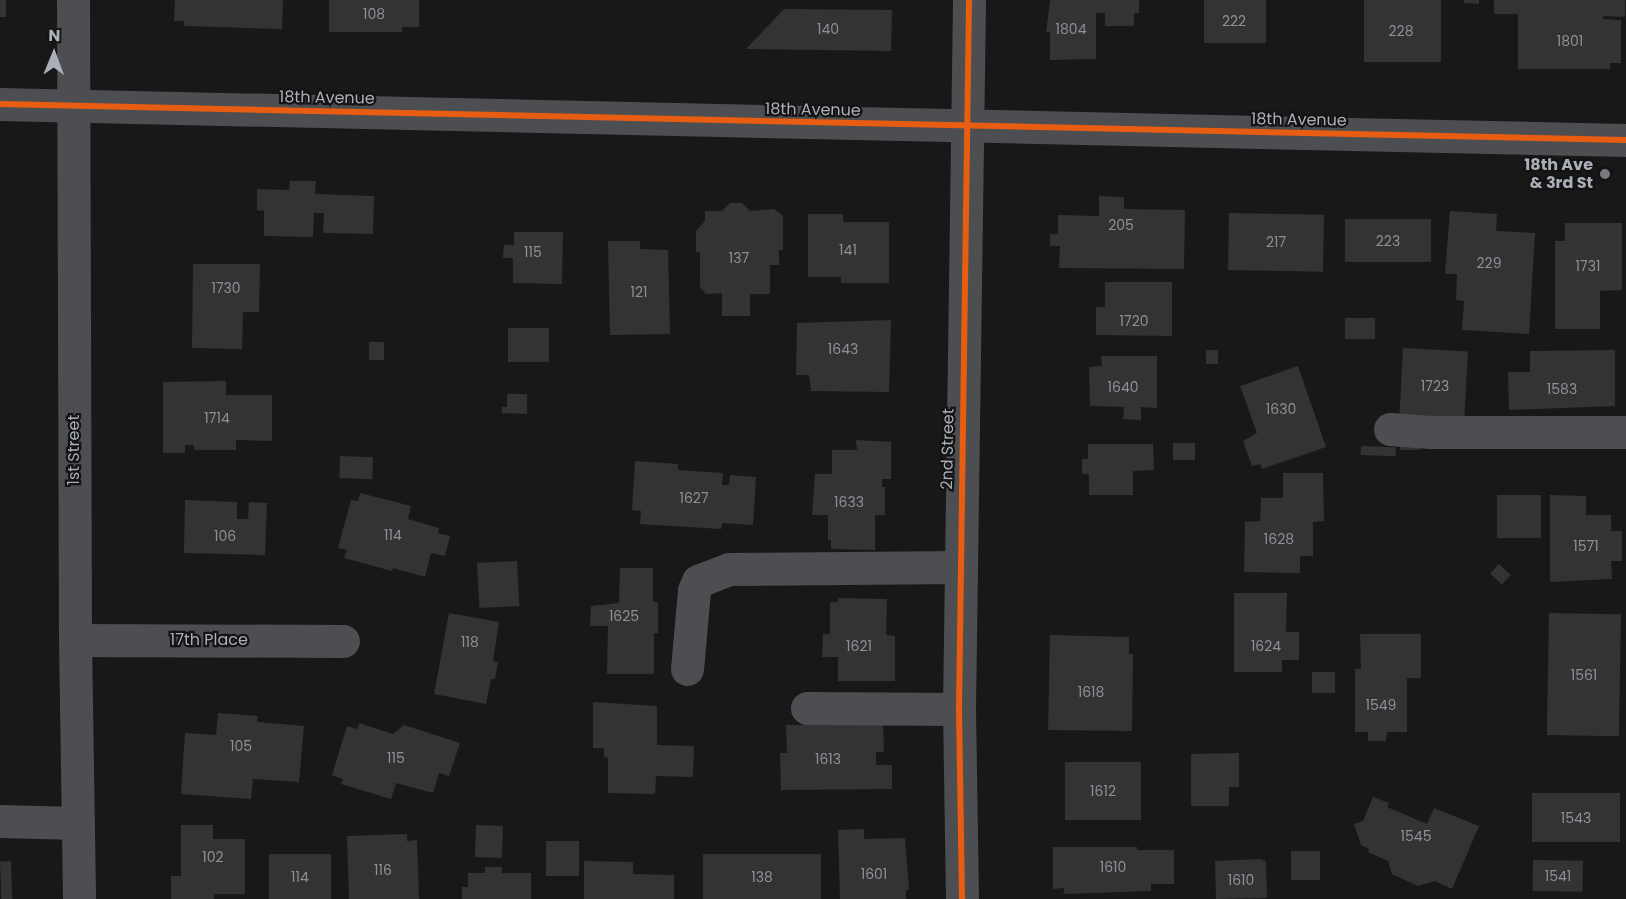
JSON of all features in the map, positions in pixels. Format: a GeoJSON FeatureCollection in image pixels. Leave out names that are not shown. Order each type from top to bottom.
{"type":"FeatureCollection","features":[{"type":"Feature","properties":{"kind":"street","name":"1st Street"},"geometry":{"type":"LineString","coordinates":[[73,0],[75,640],[79,899]]}},
{"type":"Feature","properties":{"kind":"street","name":"2nd Street"},"geometry":{"type":"LineString","coordinates":[[962,899],[959,710],[965,127],[969,0]]}},
{"type":"Feature","properties":{"kind":"street","name":"18th Avenue"},"geometry":{"type":"LineString","coordinates":[[0,104],[1626,140]]}},
{"type":"Feature","properties":{"kind":"street"},"geometry":{"type":"LineString","coordinates":[[1390,429],[1430,432],[1626,432]]}},
{"type":"Feature","properties":{"kind":"street"},"geometry":{"type":"LineString","coordinates":[[687,669],[694,590],[699,581],[729,568],[961,567]]}},
{"type":"Feature","properties":{"kind":"street","name":"17th Place"},"geometry":{"type":"LineString","coordinates":[[75,640],[343,641]]}},
{"type":"Feature","properties":{"kind":"street"},"geometry":{"type":"LineString","coordinates":[[807,708],[918,707],[959,710]]}},
{"type":"Feature","properties":{"kind":"street"},"geometry":{"type":"LineString","coordinates":[[0,821],[78,823]]}},
{"type":"Feature","properties":{"kind":"building"},"geometry":{"type":"Polygon","coordinates":[[[0,0],[6,0],[6,17],[0,17],[0,0]]]}},
{"type":"Feature","properties":{"kind":"building"},"geometry":{"type":"Polygon","coordinates":[[[175,0],[283,0],[282,29],[184,26],[184,21],[174,21],[175,0]]]}},
{"type":"Feature","properties":{"kind":"building"},"geometry":{"type":"Polygon","coordinates":[[[329,0],[419,0],[419,27],[402,27],[402,32],[329,32],[329,0]]]}},
{"type":"Feature","properties":{"kind":"building"},"geometry":{"type":"Polygon","coordinates":[[[1050,0],[1139,0],[1139,13],[1134,13],[1134,26],[1105,26],[1105,13],[1096,13],[1096,59],[1050,60],[1050,32],[1046,32],[1050,0]]]}},
{"type":"Feature","properties":{"kind":"building"},"geometry":{"type":"Polygon","coordinates":[[[1204,0],[1266,0],[1266,43],[1204,43],[1204,0]]]}},
{"type":"Feature","properties":{"kind":"building"},"geometry":{"type":"Polygon","coordinates":[[[1364,0],[1441,0],[1441,62],[1364,62],[1364,0]]]}},
{"type":"Feature","properties":{"kind":"building"},"geometry":{"type":"Polygon","coordinates":[[[1464,0],[1479,0],[1479,4],[1464,3],[1464,0]]]}},
{"type":"Feature","properties":{"kind":"building"},"geometry":{"type":"Polygon","coordinates":[[[1494,0],[1625,0],[1625,17],[1603,16],[1603,19],[1621,20],[1621,63],[1610,63],[1610,69],[1518,69],[1518,14],[1494,14],[1494,0]]]}},
{"type":"Feature","properties":{"kind":"building"},"geometry":{"type":"Polygon","coordinates":[[[784,9],[892,10],[891,51],[746,49],[784,9]]]}},
{"type":"Feature","properties":{"kind":"building"},"geometry":{"type":"Polygon","coordinates":[[[290,181],[316,181],[315,194],[374,196],[373,234],[323,233],[324,213],[314,213],[313,237],[264,236],[264,211],[257,210],[257,189],[289,190],[290,181]]]}},
{"type":"Feature","properties":{"kind":"building"},"geometry":{"type":"Polygon","coordinates":[[[1099,196],[1124,197],[1124,209],[1185,210],[1184,269],[1059,268],[1060,246],[1050,246],[1050,234],[1058,234],[1058,215],[1099,216],[1099,196]]]}},
{"type":"Feature","properties":{"kind":"building"},"geometry":{"type":"Polygon","coordinates":[[[730,203],[742,203],[750,211],[774,209],[783,216],[783,250],[779,250],[779,265],[770,265],[770,294],[750,294],[750,316],[722,316],[722,293],[706,294],[700,287],[700,252],[696,252],[696,231],[705,221],[705,211],[722,211],[730,203]]]}},
{"type":"Feature","properties":{"kind":"building"},"geometry":{"type":"Polygon","coordinates":[[[1450,211],[1497,214],[1496,231],[1535,233],[1529,334],[1462,330],[1464,301],[1456,300],[1457,274],[1445,274],[1450,211]]]}},
{"type":"Feature","properties":{"kind":"building"},"geometry":{"type":"Polygon","coordinates":[[[1229,213],[1324,215],[1323,272],[1228,270],[1229,213]]]}},
{"type":"Feature","properties":{"kind":"building"},"geometry":{"type":"Polygon","coordinates":[[[808,214],[843,214],[843,222],[889,222],[889,283],[841,283],[841,277],[808,277],[808,214]]]}},
{"type":"Feature","properties":{"kind":"building"},"geometry":{"type":"Polygon","coordinates":[[[1345,219],[1431,219],[1431,262],[1345,262],[1345,219]]]}},
{"type":"Feature","properties":{"kind":"building"},"geometry":{"type":"Polygon","coordinates":[[[1565,223],[1622,223],[1622,290],[1600,291],[1600,329],[1555,329],[1555,241],[1565,241],[1565,223]]]}},
{"type":"Feature","properties":{"kind":"building"},"geometry":{"type":"Polygon","coordinates":[[[514,232],[563,232],[562,284],[513,283],[513,258],[503,258],[504,245],[514,245],[514,232]]]}},
{"type":"Feature","properties":{"kind":"building"},"geometry":{"type":"Polygon","coordinates":[[[608,241],[640,241],[640,249],[668,250],[670,334],[610,335],[608,241]]]}},
{"type":"Feature","properties":{"kind":"building"},"geometry":{"type":"Polygon","coordinates":[[[193,264],[260,264],[259,312],[243,312],[242,349],[192,348],[193,264]]]}},
{"type":"Feature","properties":{"kind":"building"},"geometry":{"type":"Polygon","coordinates":[[[1105,282],[1172,282],[1172,336],[1096,335],[1096,307],[1105,307],[1105,282]]]}},
{"type":"Feature","properties":{"kind":"building"},"geometry":{"type":"Polygon","coordinates":[[[1345,318],[1375,318],[1375,339],[1345,339],[1345,318]]]}},
{"type":"Feature","properties":{"kind":"building"},"geometry":{"type":"Polygon","coordinates":[[[891,320],[889,392],[811,391],[809,375],[796,375],[797,323],[891,320]]]}},
{"type":"Feature","properties":{"kind":"building"},"geometry":{"type":"Polygon","coordinates":[[[508,328],[549,328],[549,362],[508,362],[508,328]]]}},
{"type":"Feature","properties":{"kind":"building"},"geometry":{"type":"Polygon","coordinates":[[[369,342],[384,342],[384,360],[369,360],[369,342]]]}},
{"type":"Feature","properties":{"kind":"building"},"geometry":{"type":"Polygon","coordinates":[[[1403,348],[1468,351],[1464,424],[1399,421],[1403,348]]]}},
{"type":"Feature","properties":{"kind":"building"},"geometry":{"type":"Polygon","coordinates":[[[1206,350],[1218,350],[1218,364],[1206,364],[1206,350]]]}},
{"type":"Feature","properties":{"kind":"building"},"geometry":{"type":"Polygon","coordinates":[[[1615,350],[1615,406],[1509,410],[1508,372],[1530,372],[1530,351],[1615,350]]]}},
{"type":"Feature","properties":{"kind":"building"},"geometry":{"type":"Polygon","coordinates":[[[1101,356],[1157,356],[1157,408],[1141,407],[1141,420],[1123,419],[1124,407],[1090,406],[1089,367],[1102,366],[1101,356]]]}},
{"type":"Feature","properties":{"kind":"building"},"geometry":{"type":"Polygon","coordinates":[[[1298,366],[1326,447],[1262,469],[1260,464],[1252,466],[1243,441],[1257,433],[1240,386],[1298,366]]]}},
{"type":"Feature","properties":{"kind":"building"},"geometry":{"type":"Polygon","coordinates":[[[226,381],[226,395],[272,395],[272,441],[236,440],[236,450],[194,450],[194,445],[185,445],[185,453],[163,453],[163,382],[226,381]]]}},
{"type":"Feature","properties":{"kind":"building"},"geometry":{"type":"Polygon","coordinates":[[[507,394],[527,394],[527,414],[502,413],[502,407],[507,407],[507,394]]]}},
{"type":"Feature","properties":{"kind":"building"},"geometry":{"type":"Polygon","coordinates":[[[1400,434],[1420,434],[1420,450],[1400,450],[1400,434]]]}},
{"type":"Feature","properties":{"kind":"building"},"geometry":{"type":"Polygon","coordinates":[[[856,440],[891,442],[891,479],[882,479],[882,487],[885,487],[885,515],[875,515],[875,550],[831,549],[831,540],[828,540],[828,515],[812,515],[815,474],[832,474],[832,450],[857,450],[856,440]]]}},
{"type":"Feature","properties":{"kind":"building"},"geometry":{"type":"Polygon","coordinates":[[[1173,443],[1195,443],[1195,460],[1173,460],[1173,443]]]}},
{"type":"Feature","properties":{"kind":"building"},"geometry":{"type":"Polygon","coordinates":[[[1088,444],[1153,444],[1154,470],[1133,471],[1133,495],[1089,495],[1089,474],[1082,474],[1082,459],[1088,459],[1088,444]]]}},
{"type":"Feature","properties":{"kind":"building"},"geometry":{"type":"Polygon","coordinates":[[[1361,446],[1396,447],[1396,456],[1361,455],[1361,446]]]}},
{"type":"Feature","properties":{"kind":"building"},"geometry":{"type":"Polygon","coordinates":[[[340,456],[373,457],[372,479],[339,478],[340,456]]]}},
{"type":"Feature","properties":{"kind":"building"},"geometry":{"type":"Polygon","coordinates":[[[635,461],[678,464],[678,470],[723,473],[722,485],[729,485],[730,475],[756,477],[753,525],[722,523],[721,529],[640,524],[641,511],[632,510],[635,461]]]}},
{"type":"Feature","properties":{"kind":"building"},"geometry":{"type":"Polygon","coordinates":[[[1283,473],[1323,473],[1324,521],[1313,522],[1313,556],[1300,556],[1300,573],[1244,572],[1245,522],[1260,521],[1261,498],[1283,498],[1283,473]]]}},
{"type":"Feature","properties":{"kind":"building"},"geometry":{"type":"Polygon","coordinates":[[[360,493],[411,506],[408,519],[439,528],[438,533],[450,536],[445,556],[431,553],[425,577],[344,558],[347,550],[338,548],[351,500],[358,501],[360,493]]]}},
{"type":"Feature","properties":{"kind":"building"},"geometry":{"type":"Polygon","coordinates":[[[1497,495],[1541,495],[1541,538],[1497,538],[1497,495]]]}},
{"type":"Feature","properties":{"kind":"building"},"geometry":{"type":"Polygon","coordinates":[[[1550,495],[1586,496],[1586,515],[1611,515],[1611,531],[1622,531],[1622,561],[1611,561],[1612,579],[1550,582],[1550,495]]]}},
{"type":"Feature","properties":{"kind":"building"},"geometry":{"type":"Polygon","coordinates":[[[185,500],[237,502],[237,519],[248,519],[249,502],[267,503],[265,555],[184,553],[185,500]]]}},
{"type":"Feature","properties":{"kind":"building"},"geometry":{"type":"Polygon","coordinates":[[[517,561],[519,606],[479,608],[477,563],[517,561]]]}},
{"type":"Feature","properties":{"kind":"building"},"geometry":{"type":"Polygon","coordinates":[[[1499,564],[1511,575],[1502,584],[1490,574],[1499,564]]]}},
{"type":"Feature","properties":{"kind":"building"},"geometry":{"type":"Polygon","coordinates":[[[620,568],[653,568],[653,602],[658,602],[658,633],[654,633],[654,674],[607,674],[608,626],[590,626],[591,606],[619,603],[620,568]]]}},
{"type":"Feature","properties":{"kind":"building"},"geometry":{"type":"Polygon","coordinates":[[[1234,593],[1287,593],[1286,632],[1299,632],[1299,660],[1282,660],[1282,672],[1234,672],[1234,593]]]}},
{"type":"Feature","properties":{"kind":"building"},"geometry":{"type":"Polygon","coordinates":[[[838,598],[887,599],[886,635],[895,636],[895,681],[838,681],[838,657],[822,657],[823,634],[830,634],[830,602],[838,602],[838,598]]]}},
{"type":"Feature","properties":{"kind":"building"},"geometry":{"type":"Polygon","coordinates":[[[449,613],[499,622],[493,661],[498,662],[495,679],[491,679],[486,704],[434,694],[449,613]]]}},
{"type":"Feature","properties":{"kind":"building"},"geometry":{"type":"Polygon","coordinates":[[[1549,613],[1621,614],[1619,736],[1547,735],[1549,613]]]}},
{"type":"Feature","properties":{"kind":"building"},"geometry":{"type":"Polygon","coordinates":[[[1360,634],[1421,634],[1421,678],[1407,678],[1407,732],[1387,732],[1386,741],[1368,741],[1368,732],[1355,732],[1355,669],[1361,669],[1360,634]]]}},
{"type":"Feature","properties":{"kind":"building"},"geometry":{"type":"Polygon","coordinates":[[[1050,635],[1129,637],[1129,654],[1133,654],[1132,731],[1048,730],[1050,635]]]}},
{"type":"Feature","properties":{"kind":"building"},"geometry":{"type":"Polygon","coordinates":[[[1312,672],[1335,672],[1335,693],[1312,693],[1312,672]]]}},
{"type":"Feature","properties":{"kind":"building"},"geometry":{"type":"Polygon","coordinates":[[[593,702],[657,706],[657,745],[694,746],[693,777],[656,776],[655,794],[608,793],[608,758],[604,757],[604,748],[593,748],[593,702]]]}},
{"type":"Feature","properties":{"kind":"building"},"geometry":{"type":"Polygon","coordinates":[[[218,713],[258,716],[257,722],[304,726],[299,782],[253,779],[251,799],[181,794],[185,733],[216,735],[218,713]]]}},
{"type":"Feature","properties":{"kind":"building"},"geometry":{"type":"Polygon","coordinates":[[[829,721],[883,723],[884,752],[876,752],[876,765],[892,765],[892,789],[781,790],[780,753],[787,753],[786,725],[830,725],[829,721]]]}},
{"type":"Feature","properties":{"kind":"building"},"geometry":{"type":"Polygon","coordinates":[[[359,723],[393,734],[404,725],[460,743],[449,776],[439,773],[433,793],[396,783],[391,799],[341,784],[343,779],[332,775],[347,726],[358,729],[359,723]]]}},
{"type":"Feature","properties":{"kind":"building"},"geometry":{"type":"Polygon","coordinates":[[[1239,753],[1239,787],[1229,787],[1229,806],[1191,806],[1191,754],[1239,753]]]}},
{"type":"Feature","properties":{"kind":"building"},"geometry":{"type":"Polygon","coordinates":[[[1065,762],[1141,762],[1141,820],[1065,820],[1065,762]]]}},
{"type":"Feature","properties":{"kind":"building"},"geometry":{"type":"Polygon","coordinates":[[[1532,793],[1620,793],[1620,842],[1532,842],[1532,793]]]}},
{"type":"Feature","properties":{"kind":"building"},"geometry":{"type":"Polygon","coordinates":[[[1373,797],[1389,803],[1387,807],[1427,824],[1434,808],[1479,826],[1452,889],[1435,881],[1418,886],[1392,874],[1388,861],[1368,852],[1369,849],[1361,845],[1354,824],[1363,821],[1373,797]]]}},
{"type":"Feature","properties":{"kind":"building"},"geometry":{"type":"Polygon","coordinates":[[[181,825],[213,825],[213,839],[245,839],[245,894],[214,894],[214,899],[171,899],[171,876],[181,876],[181,825]]]}},
{"type":"Feature","properties":{"kind":"building"},"geometry":{"type":"Polygon","coordinates":[[[476,825],[503,826],[502,858],[475,857],[476,825]]]}},
{"type":"Feature","properties":{"kind":"building"},"geometry":{"type":"Polygon","coordinates":[[[864,829],[864,839],[905,838],[909,890],[906,890],[906,899],[840,899],[838,830],[864,829]]]}},
{"type":"Feature","properties":{"kind":"building"},"geometry":{"type":"Polygon","coordinates":[[[407,834],[407,841],[417,840],[419,899],[349,899],[347,836],[407,834]]]}},
{"type":"Feature","properties":{"kind":"building"},"geometry":{"type":"Polygon","coordinates":[[[546,841],[579,841],[579,876],[546,876],[546,841]]]}},
{"type":"Feature","properties":{"kind":"building"},"geometry":{"type":"Polygon","coordinates":[[[1053,847],[1137,847],[1137,850],[1174,850],[1174,884],[1151,884],[1151,891],[1064,894],[1064,888],[1053,889],[1053,847]]]}},
{"type":"Feature","properties":{"kind":"building"},"geometry":{"type":"Polygon","coordinates":[[[1291,851],[1320,851],[1320,880],[1291,880],[1291,851]]]}},
{"type":"Feature","properties":{"kind":"building"},"geometry":{"type":"Polygon","coordinates":[[[269,854],[331,854],[331,899],[269,899],[269,854]]]}},
{"type":"Feature","properties":{"kind":"building"},"geometry":{"type":"Polygon","coordinates":[[[703,854],[821,854],[821,899],[703,899],[703,854]]]}},
{"type":"Feature","properties":{"kind":"building"},"geometry":{"type":"Polygon","coordinates":[[[1260,859],[1266,861],[1267,898],[1216,899],[1215,861],[1260,859]]]}},
{"type":"Feature","properties":{"kind":"building"},"geometry":{"type":"Polygon","coordinates":[[[1533,860],[1583,861],[1582,892],[1532,891],[1533,860]]]}},
{"type":"Feature","properties":{"kind":"building"},"geometry":{"type":"Polygon","coordinates":[[[0,861],[11,861],[12,899],[1,899],[0,861]]]}},
{"type":"Feature","properties":{"kind":"building"},"geometry":{"type":"Polygon","coordinates":[[[584,861],[633,862],[633,874],[674,875],[674,899],[584,899],[584,861]]]}},
{"type":"Feature","properties":{"kind":"building"},"geometry":{"type":"Polygon","coordinates":[[[485,867],[502,867],[502,873],[531,873],[531,899],[462,899],[462,887],[468,887],[468,873],[485,873],[485,867]]]}},
{"type":"Feature","properties":{"kind":"cycle path"},"geometry":{"type":"LineString","coordinates":[[962,899],[959,709],[969,0]]}},
{"type":"Feature","properties":{"kind":"cycle path"},"geometry":{"type":"LineString","coordinates":[[0,104],[1626,140]]}},
{"type":"Feature","properties":{"kind":"place","name":"18th Ave & 3rd St"},"geometry":{"type":"Point","coordinates":[1605,174]}}]}
